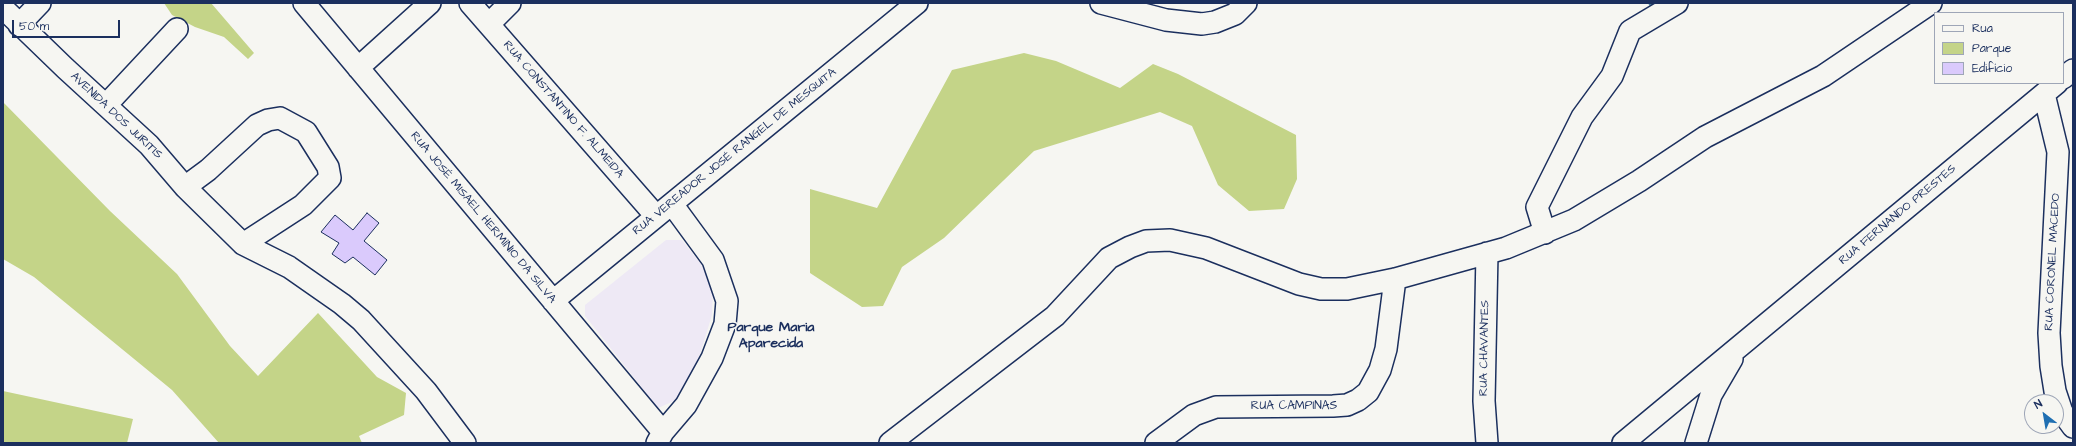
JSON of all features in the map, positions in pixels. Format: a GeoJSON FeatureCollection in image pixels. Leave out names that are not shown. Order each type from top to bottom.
{"type":"FeatureCollection","features":[{"type":"Feature","properties":{"kind":"street"},"geometry":{"type":"LineString","coordinates":[[19,25],[40,3]]}},
{"type":"Feature","properties":{"kind":"street","name":"RUA JOSÉ MISAEL HERMÍNIO DA SILVA"},"geometry":{"type":"LineString","coordinates":[[304,3],[553,301],[660,438]]}},
{"type":"Feature","properties":{"kind":"street"},"geometry":{"type":"LineString","coordinates":[[358,68],[430,3]]}},
{"type":"Feature","properties":{"kind":"street","name":"RUA CONSTANTINO F. ALMEIDA"},"geometry":{"type":"LineString","coordinates":[[470,3],[488,24],[713,260],[727,301],[725,324],[712,358],[686,405],[660,438]]}},
{"type":"Feature","properties":{"kind":"street"},"geometry":{"type":"LineString","coordinates":[[488,24],[510,3]]}},
{"type":"Feature","properties":{"kind":"street","name":"RUA VEREADOR JOSÉ RANGEL DE MESQUITA"},"geometry":{"type":"LineString","coordinates":[[553,301],[917,3]]}},
{"type":"Feature","properties":{"kind":"street"},"geometry":{"type":"LineString","coordinates":[[1101,3],[1166,20],[1202,24],[1215,22],[1235,14],[1246,3]]}},
{"type":"Feature","properties":{"kind":"street"},"geometry":{"type":"LineString","coordinates":[[1545,233],[1537,207],[1582,116],[1612,76],[1630,30],[1677,3]]}},
{"type":"Feature","properties":{"kind":"street"},"geometry":{"type":"LineString","coordinates":[[890,443],[1055,316],[1109,258],[1130,246],[1146,241],[1170,240],[1206,248],[1299,284],[1321,289],[1347,289],[1395,278],[1487,253],[1545,233],[1581,216],[1639,181],[1704,137],[1823,76],[1931,3]]}},
{"type":"Feature","properties":{"kind":"street","name":"AVENIDA DOS JURITIS"},"geometry":{"type":"LineString","coordinates":[[3,8],[19,25],[65,68],[107,104],[149,145],[185,187],[243,244],[289,268],[361,320],[426,391],[465,443]]}},
{"type":"Feature","properties":{"kind":"street"},"geometry":{"type":"LineString","coordinates":[[107,104],[177,29]]}},
{"type":"Feature","properties":{"kind":"street"},"geometry":{"type":"LineString","coordinates":[[2064,77],[2073,70]]}},
{"type":"Feature","properties":{"kind":"street","name":"RUA FERNANDO PRESTES"},"geometry":{"type":"LineString","coordinates":[[1739,347],[2051,88]]}},
{"type":"Feature","properties":{"kind":"street","name":"RUA CORONEL MACEDO"},"geometry":{"type":"LineString","coordinates":[[2051,88],[2058,152],[2049,333],[2051,366],[2055,391],[2062,412],[2073,427]]}},
{"type":"Feature","properties":{"kind":"street"},"geometry":{"type":"LineString","coordinates":[[185,187],[208,170],[257,125],[268,120],[280,118],[306,132],[328,167],[330,178],[303,205],[243,244]]}},
{"type":"Feature","properties":{"kind":"street","name":"RUA CHAVANTES"},"geometry":{"type":"LineString","coordinates":[[1487,253],[1484,401],[1487,443]]}},
{"type":"Feature","properties":{"kind":"street","name":"RUA CAMPINAS"},"geometry":{"type":"LineString","coordinates":[[1156,443],[1194,415],[1216,407],[1333,406],[1347,405],[1358,400],[1368,392],[1380,370],[1386,349],[1395,278]]}},
{"type":"Feature","properties":{"kind":"street"},"geometry":{"type":"LineString","coordinates":[[1623,443],[1739,347]]}},
{"type":"Feature","properties":{"kind":"street"},"geometry":{"type":"LineString","coordinates":[[1696,443],[1711,394],[1739,347]]}},
{"type":"Feature","properties":{"kind":"shaded area"},"geometry":{"type":"Polygon","coordinates":[[[666,240],[682,240],[701,264],[713,290],[712,315],[700,354],[685,387],[674,401],[658,408],[585,316],[585,305],[666,240]]]}},
{"type":"Feature","properties":{"kind":"green space"},"geometry":{"type":"Polygon","coordinates":[[[164,3],[211,3],[254,53],[248,59],[224,37],[195,27],[172,15],[164,3]]]}},
{"type":"Feature","properties":{"kind":"green space"},"geometry":{"type":"Polygon","coordinates":[[[1024,53],[1056,61],[1120,88],[1153,64],[1178,74],[1296,135],[1297,179],[1284,209],[1249,211],[1218,185],[1192,126],[1160,112],[1034,151],[944,238],[902,267],[883,306],[862,307],[810,273],[810,189],[877,208],[952,70],[1024,53]]]}},
{"type":"Feature","properties":{"kind":"green space"},"geometry":{"type":"Polygon","coordinates":[[[3,102],[110,211],[177,274],[230,346],[258,376],[318,313],[377,377],[406,393],[404,415],[359,436],[362,443],[219,443],[172,390],[34,277],[3,259],[3,102]]]}},
{"type":"Feature","properties":{"kind":"green space"},"geometry":{"type":"Polygon","coordinates":[[[3,391],[133,419],[127,443],[3,443],[3,391]]]}},
{"type":"Feature","properties":{"kind":"building"},"geometry":{"type":"Polygon","coordinates":[[[367,213],[379,223],[364,241],[387,260],[375,275],[353,257],[345,263],[332,254],[339,243],[321,232],[335,215],[353,230],[367,213]]]}},
{"type":"Feature","properties":{"kind":"district","name":"Parque Maria Aparecida"},"geometry":{"type":"Point","coordinates":[771,336]}}]}
